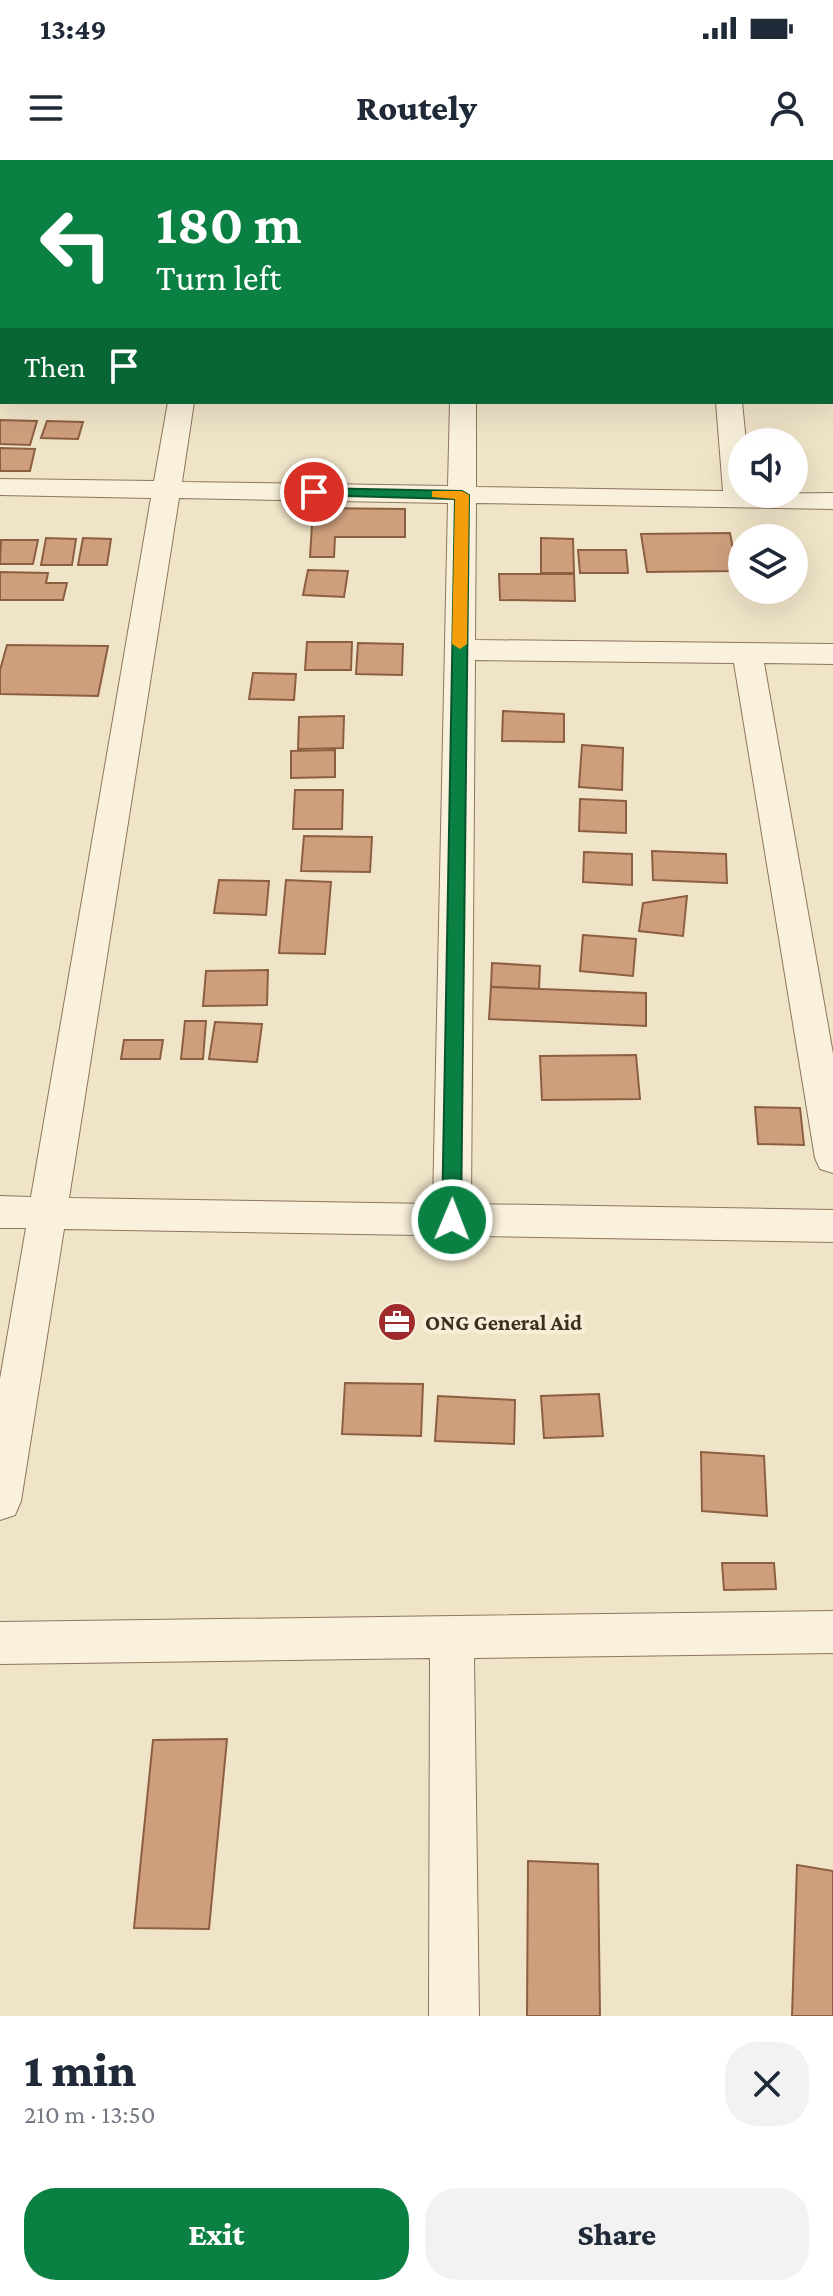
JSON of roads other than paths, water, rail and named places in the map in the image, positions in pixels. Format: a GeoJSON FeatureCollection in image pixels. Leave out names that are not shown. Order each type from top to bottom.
{"type":"FeatureCollection","features":[{"type":"Feature","properties":{"kind":"street"},"geometry":{"type":"LineString","coordinates":[[0,1501],[181,404]]}},
{"type":"Feature","properties":{"kind":"street"},"geometry":{"type":"LineString","coordinates":[[452,1220],[463,404]]}},
{"type":"Feature","properties":{"kind":"street"},"geometry":{"type":"LineString","coordinates":[[729,404],[731,428]]}},
{"type":"Feature","properties":{"kind":"street"},"geometry":{"type":"LineString","coordinates":[[0,487],[728,499]]}},
{"type":"Feature","properties":{"kind":"street"},"geometry":{"type":"LineString","coordinates":[[808,500],[833,501]]}},
{"type":"Feature","properties":{"kind":"street"},"geometry":{"type":"LineString","coordinates":[[460,650],[833,654]]}},
{"type":"Feature","properties":{"kind":"street"},"geometry":{"type":"LineString","coordinates":[[747,653],[833,1158]]}},
{"type":"Feature","properties":{"kind":"street"},"geometry":{"type":"LineString","coordinates":[[0,1212],[833,1226]]}},
{"type":"Feature","properties":{"kind":"street"},"geometry":{"type":"LineString","coordinates":[[0,1643],[833,1632]]}},
{"type":"Feature","properties":{"kind":"street"},"geometry":{"type":"LineString","coordinates":[[452,1637],[454,2016]]}},
{"type":"Feature","properties":{"kind":"place","name":"ONG General Aid"},"geometry":{"type":"Point","coordinates":[397,1322]}}]}
